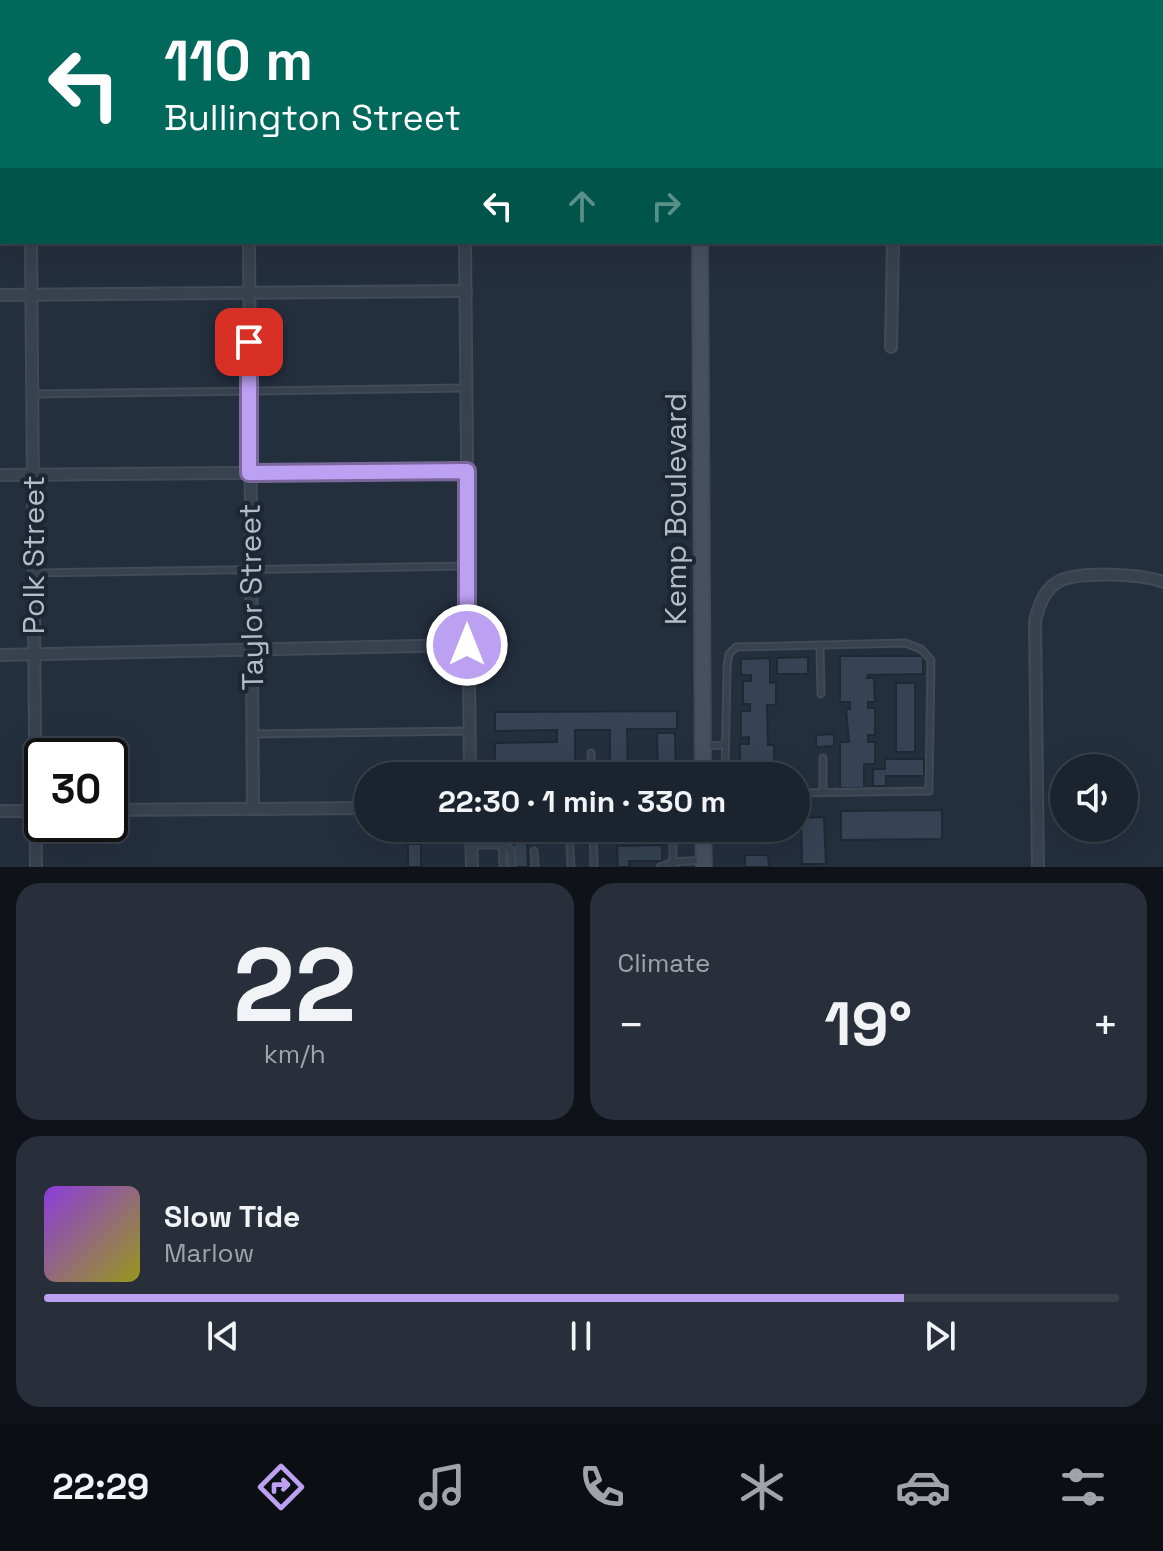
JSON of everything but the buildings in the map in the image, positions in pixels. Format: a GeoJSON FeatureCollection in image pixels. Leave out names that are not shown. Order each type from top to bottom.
{"type":"FeatureCollection","features":[{"type":"Feature","properties":{"kind":"main road","name":"Kemp Boulevard"},"geometry":{"type":"LineString","coordinates":[[700,244],[703,762]]}},
{"type":"Feature","properties":{"kind":"main road"},"geometry":{"type":"LineString","coordinates":[[703,842],[704,864]]}},
{"type":"Feature","properties":{"kind":"street","name":"Polk Street"},"geometry":{"type":"LineString","coordinates":[[31,244],[36,738]]}},
{"type":"Feature","properties":{"kind":"street","name":"Taylor Street"},"geometry":{"type":"LineString","coordinates":[[249,244],[253,809]]}},
{"type":"Feature","properties":{"kind":"street"},"geometry":{"type":"LineString","coordinates":[[465,244],[470,762]]}},
{"type":"Feature","properties":{"kind":"street"},"geometry":{"type":"LineString","coordinates":[[891,347],[893,244]]}},
{"type":"Feature","properties":{"kind":"street"},"geometry":{"type":"LineString","coordinates":[[0,295],[466,291]]}},
{"type":"Feature","properties":{"kind":"street"},"geometry":{"type":"LineString","coordinates":[[0,475],[467,471]]}},
{"type":"Feature","properties":{"kind":"street"},"geometry":{"type":"LineString","coordinates":[[1038,867],[1035,621],[1039,607],[1058,581],[1072,577],[1152,578],[1163,582]]}},
{"type":"Feature","properties":{"kind":"street"},"geometry":{"type":"LineString","coordinates":[[0,655],[467,645]]}},
{"type":"Feature","properties":{"kind":"street"},"geometry":{"type":"LineString","coordinates":[[128,810],[354,808]]}},
{"type":"Feature","properties":{"kind":"street"},"geometry":{"type":"LineString","coordinates":[[0,811],[24,811]]}},
{"type":"Feature","properties":{"kind":"street","name":"Polk Street"},"geometry":{"type":"LineString","coordinates":[[36,867],[37,842]]}},
{"type":"Feature","properties":{"kind":"street"},"geometry":{"type":"LineString","coordinates":[[471,845],[472,867]]}},
{"type":"Feature","properties":{"kind":"lane"},"geometry":{"type":"LineString","coordinates":[[32,394],[466,388]]}},
{"type":"Feature","properties":{"kind":"lane"},"geometry":{"type":"LineString","coordinates":[[33,573],[468,566]]}},
{"type":"Feature","properties":{"kind":"lane"},"geometry":{"type":"LineString","coordinates":[[725,762],[729,654],[736,647],[905,643],[921,649],[931,660],[929,791],[810,792]]}},
{"type":"Feature","properties":{"kind":"lane"},"geometry":{"type":"LineString","coordinates":[[820,645],[821,694]]}},
{"type":"Feature","properties":{"kind":"lane"},"geometry":{"type":"LineString","coordinates":[[252,734],[469,731]]}},
{"type":"Feature","properties":{"kind":"lane"},"geometry":{"type":"LineString","coordinates":[[703,746],[725,745]]}},
{"type":"Feature","properties":{"kind":"lane"},"geometry":{"type":"LineString","coordinates":[[591,753],[591,762]]}},
{"type":"Feature","properties":{"kind":"lane"},"geometry":{"type":"LineString","coordinates":[[823,758],[823,792]]}},
{"type":"Feature","properties":{"kind":"lane"},"geometry":{"type":"LineString","coordinates":[[570,842],[571,867]]}},
{"type":"Feature","properties":{"kind":"lane"},"geometry":{"type":"LineString","coordinates":[[593,842],[594,867]]}},
{"type":"Feature","properties":{"kind":"lane"},"geometry":{"type":"LineString","coordinates":[[673,842],[673,864]]}},
{"type":"Feature","properties":{"kind":"lane"},"geometry":{"type":"LineString","coordinates":[[471,845],[502,845],[511,849],[512,867]]}},
{"type":"Feature","properties":{"kind":"lane"},"geometry":{"type":"LineString","coordinates":[[502,845],[503,867]]}},
{"type":"Feature","properties":{"kind":"lane"},"geometry":{"type":"LineString","coordinates":[[534,851],[535,867]]}},
{"type":"Feature","properties":{"kind":"lane"},"geometry":{"type":"LineString","coordinates":[[660,867],[704,864]]}},
{"type":"Feature","properties":{"kind":"route"},"geometry":{"type":"LineString","coordinates":[[249,342],[249,473],[467,471],[467,645]]}}]}
